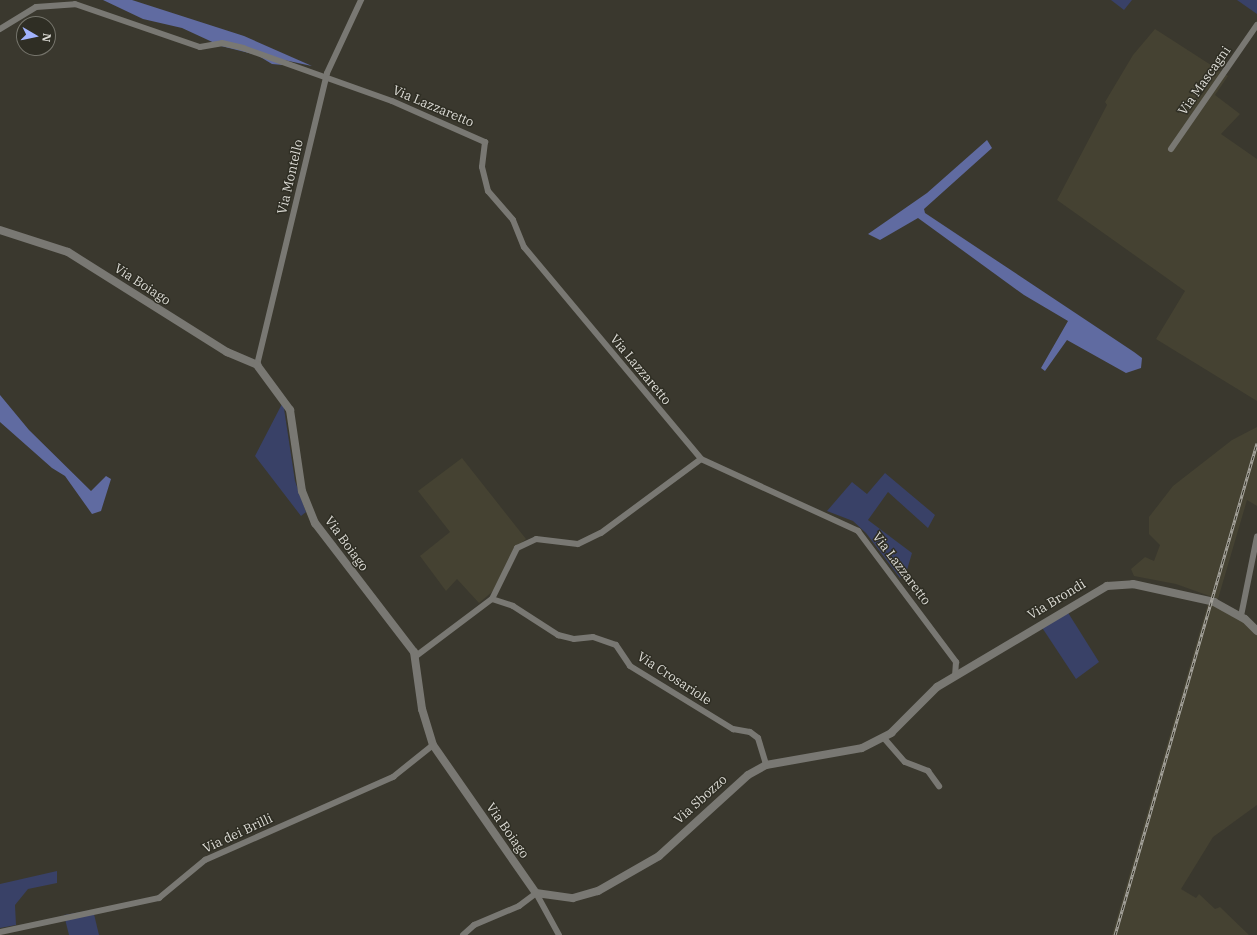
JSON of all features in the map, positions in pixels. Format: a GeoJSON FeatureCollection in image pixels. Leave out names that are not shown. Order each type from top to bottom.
{"type":"FeatureCollection","features":[{"type":"Feature","properties":{"kind":"street","name":"Via Montello"},"geometry":{"type":"LineString","coordinates":[[257,365],[326,77],[362,0]]}},
{"type":"Feature","properties":{"kind":"street"},"geometry":{"type":"LineString","coordinates":[[0,29],[36,7],[65,2],[200,47],[233,45],[326,77]]}},
{"type":"Feature","properties":{"kind":"street","name":"Via Mascagni"},"geometry":{"type":"LineString","coordinates":[[1171,149],[1257,25]]}},
{"type":"Feature","properties":{"kind":"street","name":"Via Lazzaretto"},"geometry":{"type":"LineString","coordinates":[[326,77],[392,101],[485,142],[482,167],[488,191],[513,220],[524,248],[701,459],[858,530],[956,662],[955,676]]}},
{"type":"Feature","properties":{"kind":"street","name":"Via Boiago"},"geometry":{"type":"LineString","coordinates":[[0,230],[68,252],[227,352],[257,365],[290,410],[302,491],[315,523],[416,656],[422,709],[432,745],[536,893]]}},
{"type":"Feature","properties":{"kind":"street"},"geometry":{"type":"LineString","coordinates":[[416,656],[492,599],[517,548],[536,539],[578,544],[595,536],[701,459]]}},
{"type":"Feature","properties":{"kind":"street"},"geometry":{"type":"LineString","coordinates":[[1241,616],[1257,537]]}},
{"type":"Feature","properties":{"kind":"street","name":"Via Brondi"},"geometry":{"type":"LineString","coordinates":[[891,733],[937,687],[1087,595],[1116,584],[1133,584],[1199,598],[1241,616],[1257,631]]}},
{"type":"Feature","properties":{"kind":"street","name":"Via Crosariole"},"geometry":{"type":"LineString","coordinates":[[492,599],[513,606],[558,635],[574,640],[593,637],[616,645],[630,666],[733,730],[750,732],[758,738],[766,765]]}},
{"type":"Feature","properties":{"kind":"street","name":"Via Sbozzo"},"geometry":{"type":"LineString","coordinates":[[536,893],[573,898],[598,891],[659,856],[724,795],[766,765],[862,748],[891,733]]}},
{"type":"Feature","properties":{"kind":"street"},"geometry":{"type":"LineString","coordinates":[[882,737],[905,762],[928,771],[939,786]]}},
{"type":"Feature","properties":{"kind":"street","name":"Via dei Brilli"},"geometry":{"type":"LineString","coordinates":[[0,932],[159,898],[205,860],[393,777],[432,745]]}},
{"type":"Feature","properties":{"kind":"street"},"geometry":{"type":"LineString","coordinates":[[463,935],[474,924],[519,906],[536,893],[559,935]]}},
{"type":"Feature","properties":{"kind":"shaded area"},"geometry":{"type":"Polygon","coordinates":[[[103,0],[132,0],[244,36],[312,66],[284,60],[283,65],[272,64],[257,55],[221,46],[182,28],[143,19],[103,0]]]}},
{"type":"Feature","properties":{"kind":"shaded area"},"geometry":{"type":"Polygon","coordinates":[[[1111,0],[1132,0],[1124,10],[1111,0]]]}},
{"type":"Feature","properties":{"kind":"shaded area"},"geometry":{"type":"Polygon","coordinates":[[[1237,0],[1257,0],[1257,14],[1237,0]]]}},
{"type":"Feature","properties":{"kind":"shaded area"},"geometry":{"type":"Polygon","coordinates":[[[1155,29],[1228,76],[1215,95],[1240,114],[1221,134],[1257,159],[1257,401],[1156,339],[1185,291],[1057,200],[1107,105],[1105,102],[1133,55],[1155,29]]]}},
{"type":"Feature","properties":{"kind":"shaded area"},"geometry":{"type":"Polygon","coordinates":[[[987,140],[992,148],[924,209],[925,213],[1134,352],[1142,358],[1141,368],[1126,373],[1067,340],[1045,371],[1041,368],[1068,321],[1024,295],[918,218],[880,240],[868,234],[927,193],[987,140]]]}},
{"type":"Feature","properties":{"kind":"shaded area"},"geometry":{"type":"Polygon","coordinates":[[[0,395],[29,430],[91,491],[106,476],[111,479],[101,511],[92,514],[65,476],[52,468],[0,422],[0,395]]]}},
{"type":"Feature","properties":{"kind":"shaded area"},"geometry":{"type":"Polygon","coordinates":[[[283,402],[295,481],[306,512],[301,516],[255,456],[283,402]]]}},
{"type":"Feature","properties":{"kind":"shaded area"},"geometry":{"type":"Polygon","coordinates":[[[1257,427],[1257,506],[1247,500],[1218,599],[1176,584],[1134,576],[1131,569],[1145,557],[1154,561],[1160,545],[1149,534],[1149,517],[1173,486],[1232,440],[1257,427]]]}},
{"type":"Feature","properties":{"kind":"shaded area"},"geometry":{"type":"Polygon","coordinates":[[[462,458],[526,539],[519,545],[499,586],[479,603],[457,579],[446,591],[420,556],[450,532],[418,491],[462,458]]]}},
{"type":"Feature","properties":{"kind":"shaded area"},"geometry":{"type":"Polygon","coordinates":[[[885,473],[935,515],[928,528],[888,492],[868,520],[912,553],[907,570],[900,578],[866,533],[853,521],[827,511],[852,482],[867,494],[885,473]]]}},
{"type":"Feature","properties":{"kind":"shaded area"},"geometry":{"type":"Polygon","coordinates":[[[1208,603],[1232,613],[1257,632],[1257,805],[1213,837],[1181,889],[1196,898],[1199,894],[1215,909],[1220,907],[1249,935],[1112,935],[1208,603]]]}},
{"type":"Feature","properties":{"kind":"shaded area"},"geometry":{"type":"Polygon","coordinates":[[[1067,611],[1099,662],[1076,679],[1041,626],[1067,611]]]}},
{"type":"Feature","properties":{"kind":"shaded area"},"geometry":{"type":"Polygon","coordinates":[[[57,871],[57,883],[28,889],[15,905],[16,925],[0,928],[0,884],[57,871]]]}},
{"type":"Feature","properties":{"kind":"shaded area"},"geometry":{"type":"Polygon","coordinates":[[[93,910],[99,935],[69,935],[64,915],[93,910]]]}},
{"type":"Feature","properties":{"kind":"railway"},"geometry":{"type":"LineString","coordinates":[[1115,935],[1257,443]]}}]}
